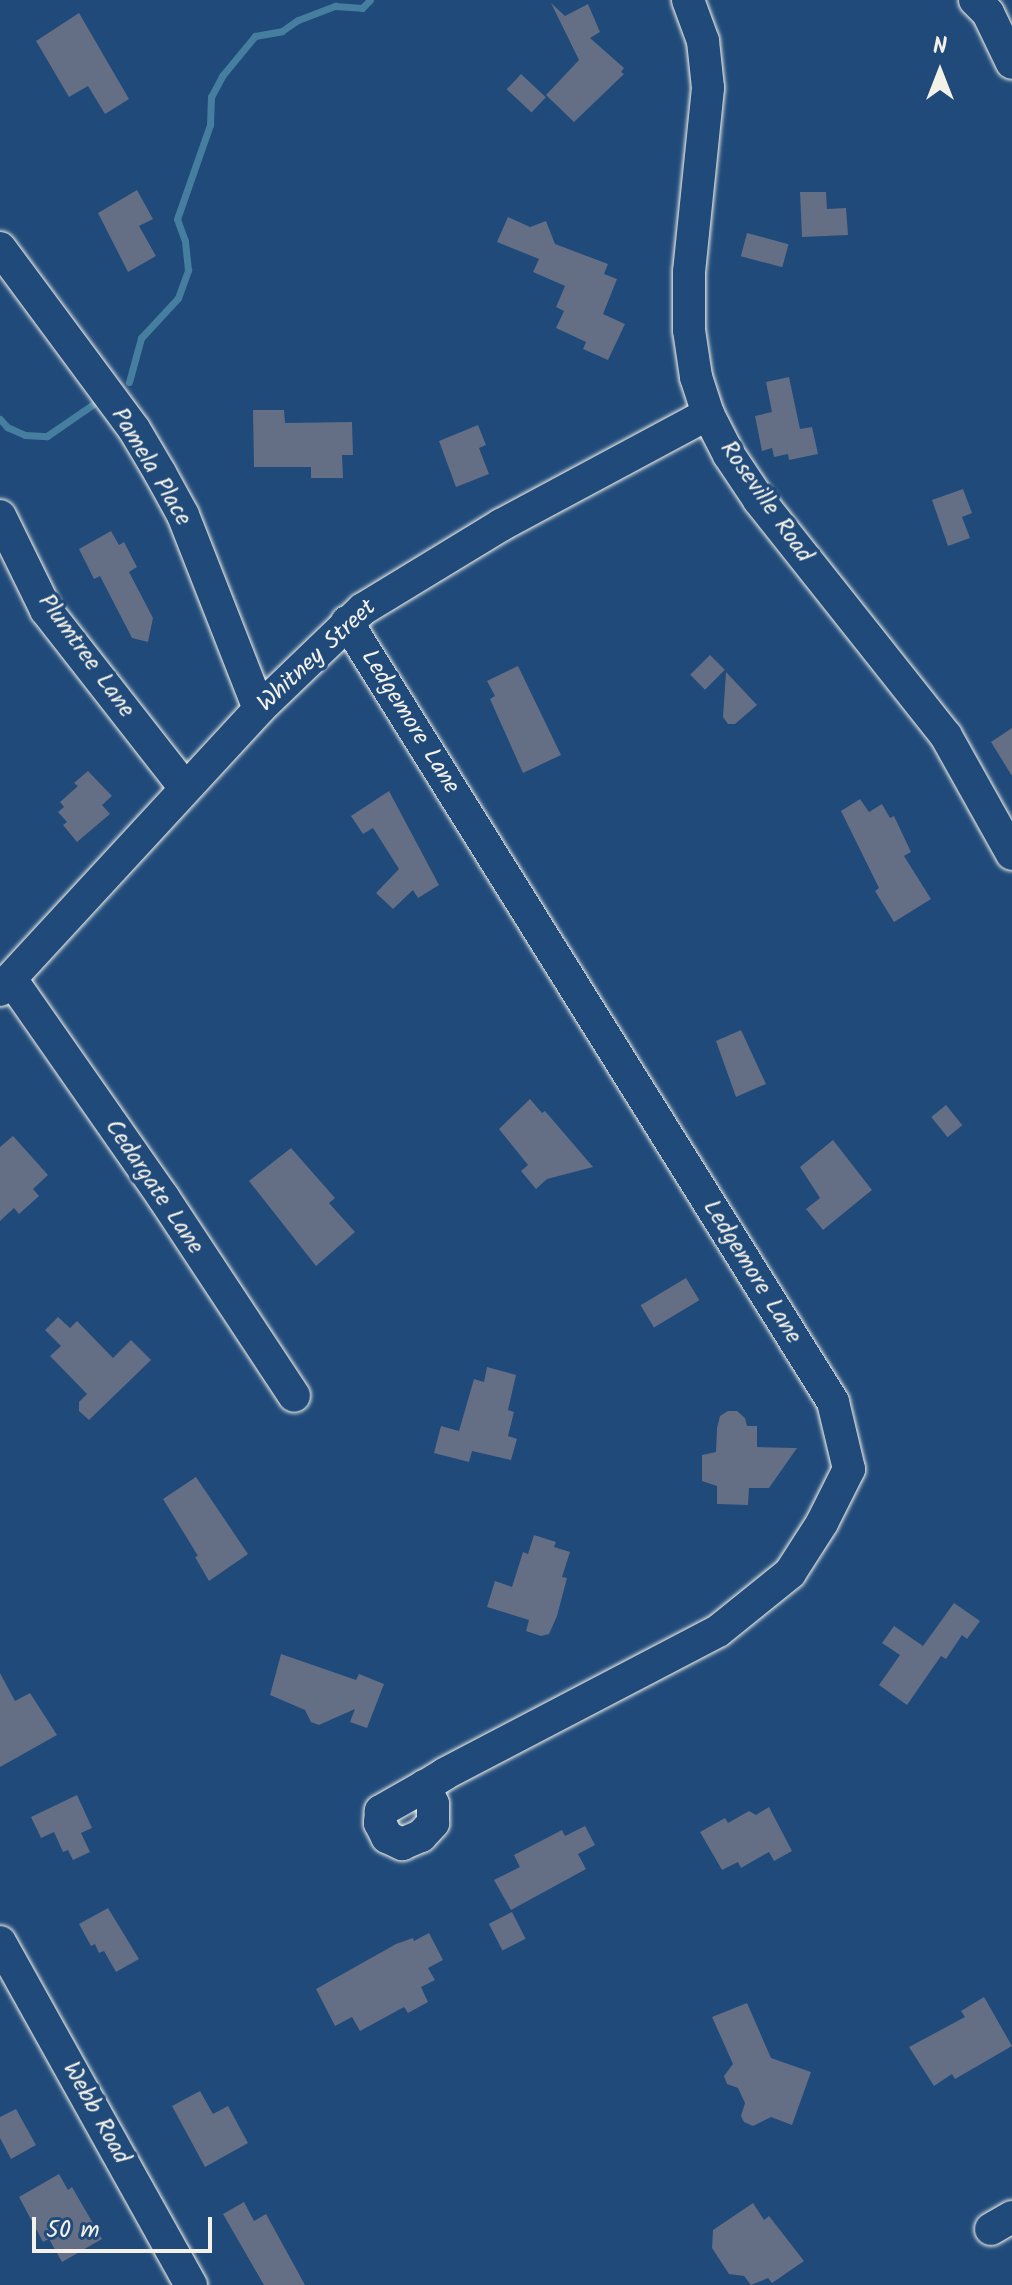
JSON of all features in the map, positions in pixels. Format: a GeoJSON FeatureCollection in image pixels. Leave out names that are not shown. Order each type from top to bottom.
{"type":"FeatureCollection","features":[{"type":"Feature","properties":{"kind":"street","name":"Roseville Road"},"geometry":{"type":"LineString","coordinates":[[688,0],[703,41],[708,88],[689,272],[694,361],[708,414],[729,455],[759,500],[946,736],[1012,854]]}},
{"type":"Feature","properties":{"kind":"street"},"geometry":{"type":"LineString","coordinates":[[975,0],[988,13],[1012,63]]}},
{"type":"Feature","properties":{"kind":"street","name":"Pamela Place"},"geometry":{"type":"LineString","coordinates":[[0,248],[134,429],[160,473],[183,515],[259,709]]}},
{"type":"Feature","properties":{"kind":"street","name":"Whitney Street"},"geometry":{"type":"LineString","coordinates":[[6,985],[259,709],[347,622],[426,568],[708,414]]}},
{"type":"Feature","properties":{"kind":"street","name":"Plumtree Lane"},"geometry":{"type":"LineString","coordinates":[[0,516],[46,610],[185,788]]}},
{"type":"Feature","properties":{"kind":"street","name":"Ledgemore Lane"},"geometry":{"type":"LineString","coordinates":[[347,622],[833,1402],[849,1469],[822,1523],[790,1573],[718,1631],[425,1786]]}},
{"type":"Feature","properties":{"kind":"street","name":"Cedargate Lane"},"geometry":{"type":"LineString","coordinates":[[6,985],[163,1197],[294,1396]]}},
{"type":"Feature","properties":{"kind":"street","name":"Webb Road"},"geometry":{"type":"LineString","coordinates":[[0,1942],[191,2285]]}},
{"type":"Feature","properties":{"kind":"building"},"geometry":{"type":"Polygon","coordinates":[[[551,3],[565,16],[588,4],[600,32],[590,38],[624,68],[621,72],[624,74],[574,122],[546,95],[579,60],[551,3]]]}},
{"type":"Feature","properties":{"kind":"building"},"geometry":{"type":"Polygon","coordinates":[[[79,13],[129,99],[105,114],[88,86],[69,97],[36,41],[79,13]]]}},
{"type":"Feature","properties":{"kind":"building"},"geometry":{"type":"Polygon","coordinates":[[[521,74],[546,97],[532,113],[507,89],[521,74]]]}},
{"type":"Feature","properties":{"kind":"building"},"geometry":{"type":"Polygon","coordinates":[[[137,190],[153,219],[139,226],[156,256],[128,272],[98,213],[137,190]]]}},
{"type":"Feature","properties":{"kind":"building"},"geometry":{"type":"Polygon","coordinates":[[[800,192],[826,192],[827,209],[846,208],[848,235],[802,237],[800,192]]]}},
{"type":"Feature","properties":{"kind":"building"},"geometry":{"type":"Polygon","coordinates":[[[508,217],[530,227],[546,221],[555,244],[608,264],[604,274],[617,279],[603,314],[625,324],[608,360],[583,349],[586,342],[556,328],[564,311],[556,307],[565,286],[533,272],[539,259],[497,242],[508,217]]]}},
{"type":"Feature","properties":{"kind":"building"},"geometry":{"type":"Polygon","coordinates":[[[747,233],[789,244],[782,267],[741,256],[747,233]]]}},
{"type":"Feature","properties":{"kind":"building"},"geometry":{"type":"Polygon","coordinates":[[[789,377],[800,429],[812,427],[818,454],[789,460],[788,454],[774,457],[772,448],[762,451],[755,416],[772,412],[766,382],[789,377]]]}},
{"type":"Feature","properties":{"kind":"building"},"geometry":{"type":"Polygon","coordinates":[[[253,410],[284,410],[285,423],[352,422],[353,455],[342,455],[343,478],[311,478],[311,467],[254,467],[253,410]]]}},
{"type":"Feature","properties":{"kind":"building"},"geometry":{"type":"Polygon","coordinates":[[[478,425],[486,445],[479,448],[489,474],[456,487],[439,441],[478,425]]]}},
{"type":"Feature","properties":{"kind":"building"},"geometry":{"type":"Polygon","coordinates":[[[963,489],[972,513],[962,517],[970,538],[948,546],[932,500],[963,489]]]}},
{"type":"Feature","properties":{"kind":"building"},"geometry":{"type":"Polygon","coordinates":[[[111,531],[119,545],[124,542],[137,567],[129,572],[153,618],[148,642],[132,638],[100,576],[94,579],[79,549],[111,531]]]}},
{"type":"Feature","properties":{"kind":"building"},"geometry":{"type":"Polygon","coordinates":[[[710,655],[725,670],[705,690],[690,675],[710,655]]]}},
{"type":"Feature","properties":{"kind":"building"},"geometry":{"type":"Polygon","coordinates":[[[518,666],[561,755],[523,773],[490,699],[495,696],[487,681],[518,666]]]}},
{"type":"Feature","properties":{"kind":"building"},"geometry":{"type":"Polygon","coordinates":[[[726,672],[757,705],[735,724],[728,724],[723,717],[726,672]]]}},
{"type":"Feature","properties":{"kind":"building"},"geometry":{"type":"Polygon","coordinates":[[[1012,728],[1012,776],[991,742],[1012,728]]]}},
{"type":"Feature","properties":{"kind":"building"},"geometry":{"type":"Polygon","coordinates":[[[88,771],[112,796],[102,805],[110,814],[77,842],[63,825],[67,822],[58,812],[64,807],[60,802],[78,786],[74,783],[88,771]]]}},
{"type":"Feature","properties":{"kind":"building"},"geometry":{"type":"Polygon","coordinates":[[[389,791],[439,885],[418,898],[413,890],[393,909],[376,893],[399,869],[373,828],[363,834],[351,816],[389,791]]]}},
{"type":"Feature","properties":{"kind":"building"},"geometry":{"type":"Polygon","coordinates":[[[860,799],[869,812],[882,804],[890,818],[894,816],[911,852],[904,856],[931,899],[894,922],[875,891],[879,888],[841,811],[860,799]]]}},
{"type":"Feature","properties":{"kind":"building"},"geometry":{"type":"Polygon","coordinates":[[[741,1030],[766,1084],[736,1097],[716,1041],[741,1030]]]}},
{"type":"Feature","properties":{"kind":"building"},"geometry":{"type":"Polygon","coordinates":[[[530,1099],[542,1113],[545,1111],[593,1167],[547,1179],[536,1189],[521,1171],[528,1165],[499,1129],[530,1099]]]}},
{"type":"Feature","properties":{"kind":"building"},"geometry":{"type":"Polygon","coordinates":[[[946,1105],[962,1125],[948,1137],[931,1117],[946,1105]]]}},
{"type":"Feature","properties":{"kind":"building"},"geometry":{"type":"Polygon","coordinates":[[[13,1136],[48,1175],[33,1189],[39,1196],[19,1214],[14,1208],[0,1221],[0,1147],[13,1136]]]}},
{"type":"Feature","properties":{"kind":"building"},"geometry":{"type":"Polygon","coordinates":[[[833,1140],[872,1190],[823,1230],[806,1209],[820,1198],[800,1167],[833,1140]]]}},
{"type":"Feature","properties":{"kind":"building"},"geometry":{"type":"Polygon","coordinates":[[[291,1148],[335,1198],[329,1203],[355,1232],[316,1266],[249,1181],[291,1148]]]}},
{"type":"Feature","properties":{"kind":"building"},"geometry":{"type":"Polygon","coordinates":[[[686,1278],[699,1300],[654,1328],[641,1305],[686,1278]]]}},
{"type":"Feature","properties":{"kind":"building"},"geometry":{"type":"Polygon","coordinates":[[[58,1317],[70,1328],[77,1321],[113,1358],[131,1340],[151,1360],[89,1420],[79,1411],[79,1402],[87,1394],[50,1356],[61,1346],[45,1330],[58,1317]]]}},
{"type":"Feature","properties":{"kind":"building"},"geometry":{"type":"Polygon","coordinates":[[[487,1367],[516,1375],[508,1410],[514,1412],[508,1436],[517,1439],[511,1460],[472,1451],[469,1462],[434,1453],[441,1426],[459,1431],[474,1379],[484,1382],[487,1367]]]}},
{"type":"Feature","properties":{"kind":"building"},"geometry":{"type":"Polygon","coordinates":[[[728,1411],[737,1411],[745,1418],[747,1426],[757,1426],[757,1447],[797,1448],[769,1488],[749,1488],[748,1505],[717,1504],[717,1486],[702,1481],[702,1455],[716,1452],[720,1416],[728,1411]]]}},
{"type":"Feature","properties":{"kind":"building"},"geometry":{"type":"Polygon","coordinates":[[[196,1477],[248,1554],[209,1581],[195,1557],[198,1556],[163,1499],[196,1477]]]}},
{"type":"Feature","properties":{"kind":"building"},"geometry":{"type":"Polygon","coordinates":[[[534,1535],[556,1542],[554,1547],[570,1552],[562,1577],[567,1578],[557,1616],[549,1634],[541,1636],[526,1631],[529,1620],[487,1607],[495,1581],[512,1587],[523,1552],[528,1554],[534,1535]]]}},
{"type":"Feature","properties":{"kind":"building"},"geometry":{"type":"Polygon","coordinates":[[[954,1603],[980,1621],[967,1639],[962,1635],[946,1659],[941,1656],[907,1705],[879,1685],[900,1655],[882,1643],[894,1626],[923,1646],[954,1603]]]}},
{"type":"Feature","properties":{"kind":"building"},"geometry":{"type":"Polygon","coordinates":[[[281,1654],[356,1680],[359,1674],[384,1684],[367,1728],[350,1722],[355,1709],[319,1725],[311,1722],[305,1710],[270,1695],[281,1654]]]}},
{"type":"Feature","properties":{"kind":"building"},"geometry":{"type":"Polygon","coordinates":[[[0,1673],[15,1701],[30,1693],[57,1735],[0,1767],[0,1673]]]}},
{"type":"Feature","properties":{"kind":"building"},"geometry":{"type":"Polygon","coordinates":[[[77,1795],[92,1828],[81,1833],[90,1852],[73,1860],[68,1850],[63,1852],[54,1832],[41,1838],[31,1817],[77,1795]]]}},
{"type":"Feature","properties":{"kind":"building"},"geometry":{"type":"Polygon","coordinates":[[[769,1807],[792,1851],[774,1861],[769,1852],[741,1868],[738,1862],[722,1870],[700,1832],[725,1818],[728,1823],[749,1811],[756,1815],[769,1807]]]}},
{"type":"Feature","properties":{"kind":"building"},"geometry":{"type":"Polygon","coordinates":[[[585,1826],[595,1845],[578,1854],[586,1869],[511,1910],[494,1880],[520,1867],[514,1855],[562,1830],[565,1836],[585,1826]]]}},
{"type":"Feature","properties":{"kind":"building"},"geometry":{"type":"Polygon","coordinates":[[[108,1908],[139,1959],[116,1972],[104,1951],[99,1953],[95,1944],[91,1946],[79,1924],[108,1908]]]}},
{"type":"Feature","properties":{"kind":"building"},"geometry":{"type":"Polygon","coordinates":[[[512,1912],[526,1939],[502,1951],[489,1924],[512,1912]]]}},
{"type":"Feature","properties":{"kind":"building"},"geometry":{"type":"Polygon","coordinates":[[[429,1933],[443,1960],[428,1968],[435,1980],[421,1987],[428,2002],[408,2013],[404,2007],[360,2031],[352,2017],[335,2026],[316,1989],[396,1944],[413,1938],[414,1941],[429,1933]]]}},
{"type":"Feature","properties":{"kind":"building"},"geometry":{"type":"Polygon","coordinates":[[[984,1997],[1012,2046],[955,2079],[952,2074],[934,2086],[909,2047],[965,2017],[961,2011],[984,1997]]]}},
{"type":"Feature","properties":{"kind":"building"},"geometry":{"type":"Polygon","coordinates":[[[747,2003],[771,2058],[811,2072],[792,2125],[771,2117],[753,2126],[744,2122],[741,2116],[745,2103],[738,2088],[727,2084],[724,2076],[733,2064],[712,2017],[747,2003]]]}},
{"type":"Feature","properties":{"kind":"building"},"geometry":{"type":"Polygon","coordinates":[[[200,2091],[213,2114],[228,2106],[248,2143],[205,2167],[172,2106],[200,2091]]]}},
{"type":"Feature","properties":{"kind":"building"},"geometry":{"type":"Polygon","coordinates":[[[16,2109],[36,2145],[11,2159],[0,2138],[0,2117],[16,2109]]]}},
{"type":"Feature","properties":{"kind":"building"},"geometry":{"type":"Polygon","coordinates":[[[59,2174],[68,2190],[72,2187],[102,2239],[62,2262],[49,2239],[43,2242],[19,2197],[59,2174]]]}},
{"type":"Feature","properties":{"kind":"building"},"geometry":{"type":"Polygon","coordinates":[[[244,2202],[254,2221],[266,2214],[305,2285],[264,2285],[223,2214],[244,2202]]]}},
{"type":"Feature","properties":{"kind":"building"},"geometry":{"type":"Polygon","coordinates":[[[753,2203],[764,2220],[769,2216],[804,2261],[772,2283],[768,2278],[751,2285],[744,2276],[729,2274],[712,2248],[713,2230],[753,2203]]]}},
{"type":"Feature","properties":{"kind":"waterway"},"geometry":{"type":"LineString","coordinates":[[129,382],[141,338],[178,298],[188,270],[185,241],[177,219],[210,125],[211,97],[222,76],[255,36],[282,31],[298,20],[335,6],[362,8],[370,0]]}},
{"type":"Feature","properties":{"kind":"waterway"},"geometry":{"type":"LineString","coordinates":[[0,419],[7,427],[25,435],[47,436],[98,401]]}}]}
